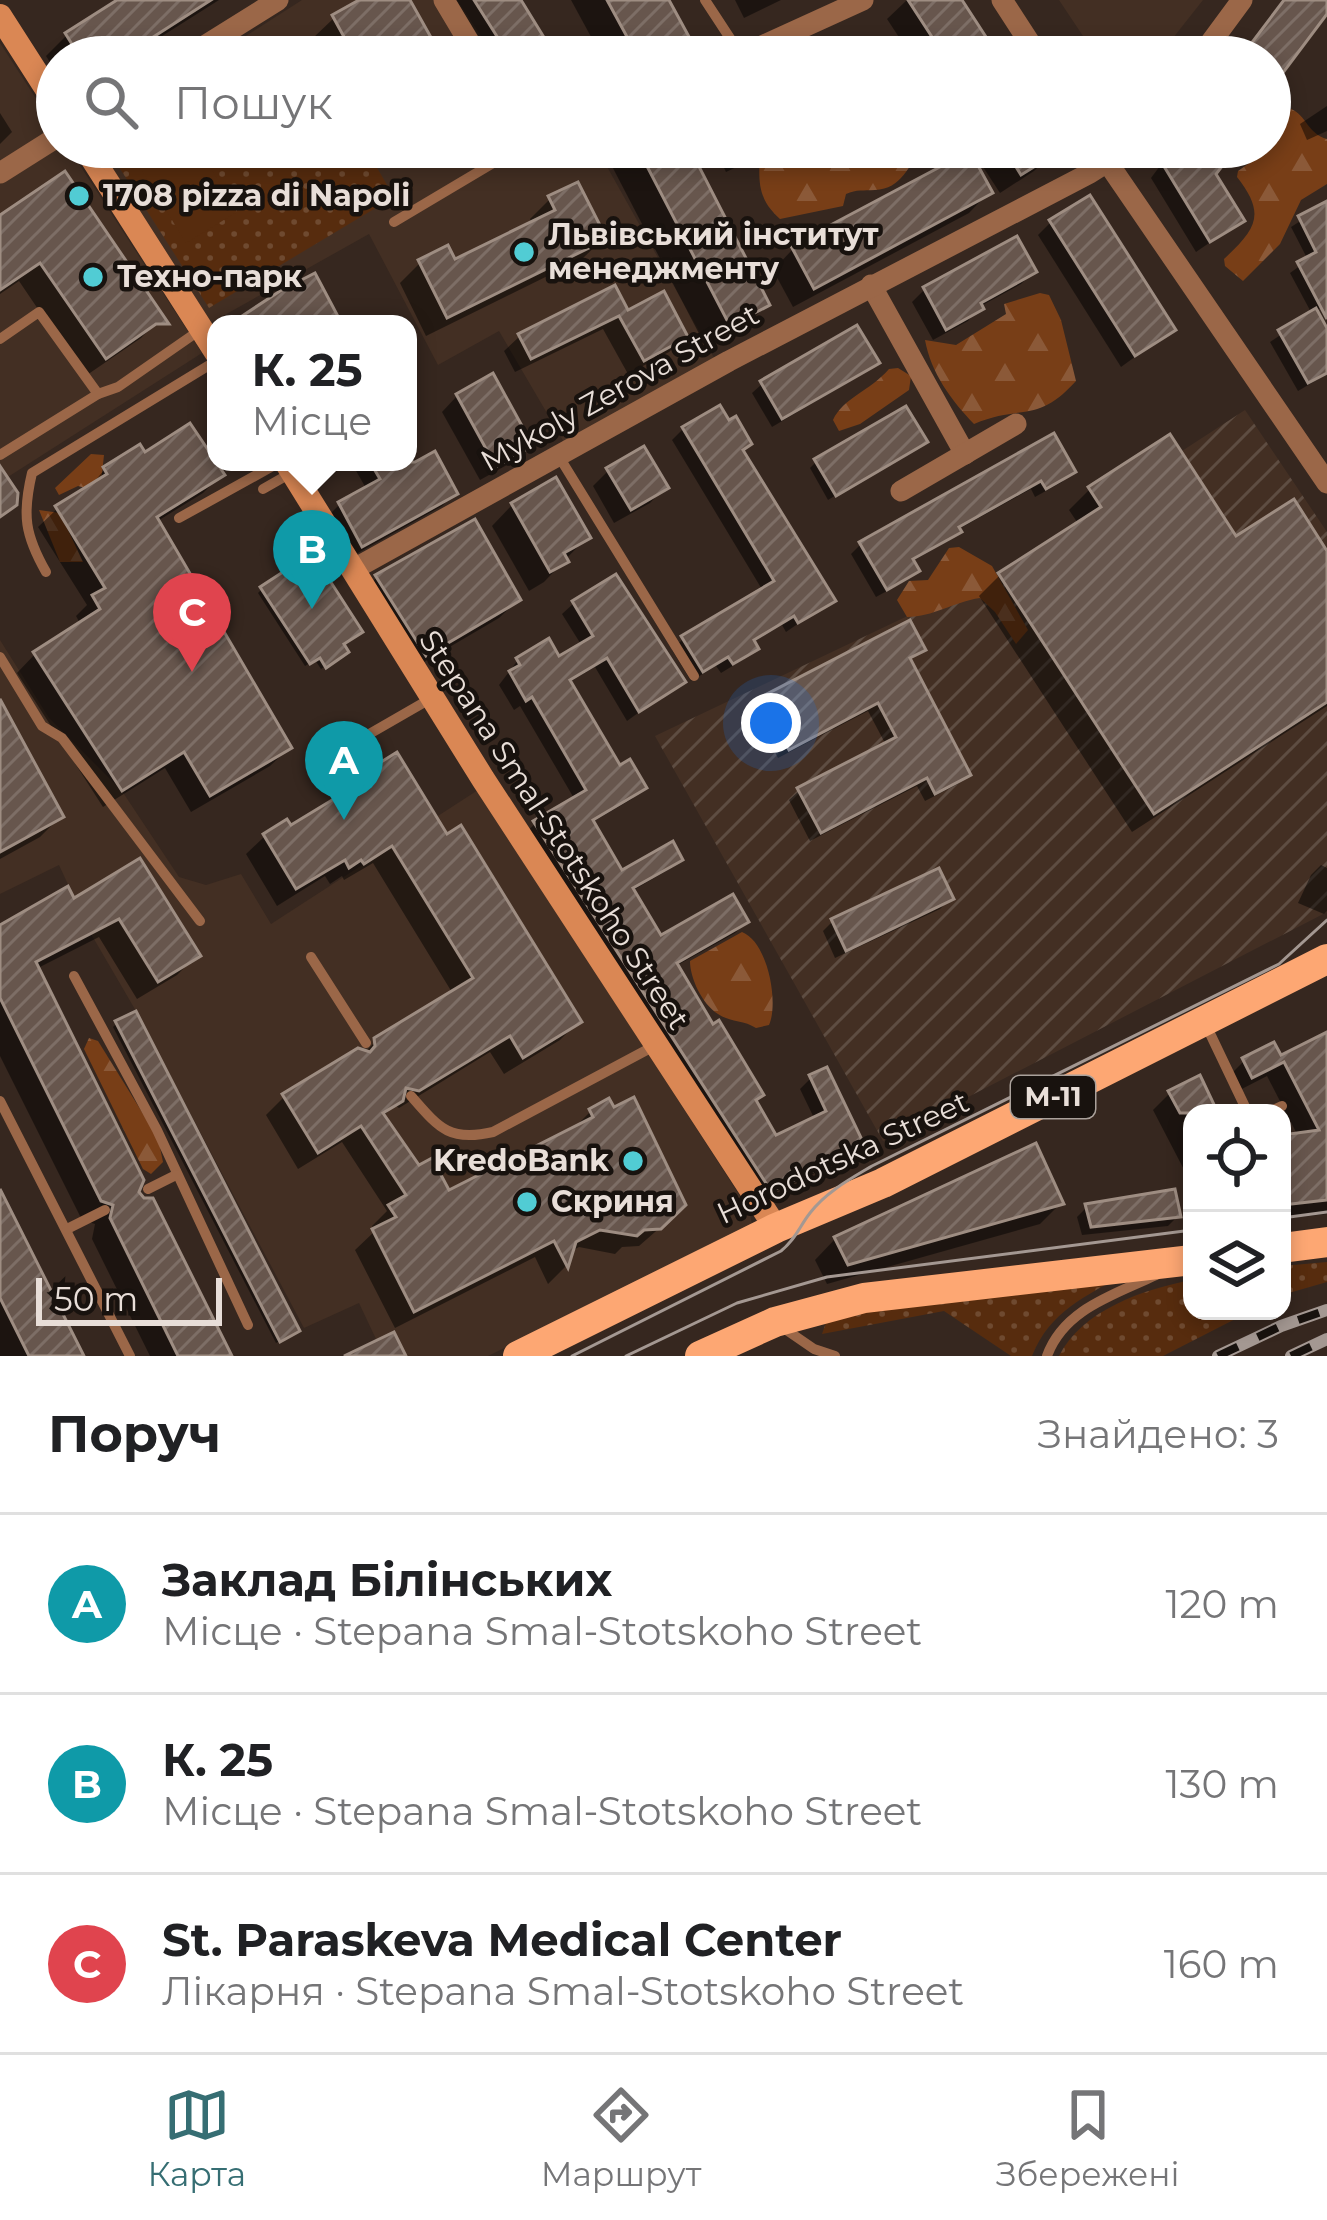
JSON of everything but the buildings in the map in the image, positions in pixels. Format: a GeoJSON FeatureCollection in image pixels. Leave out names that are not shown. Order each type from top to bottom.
{"type":"FeatureCollection","features":[{"type":"Feature","properties":{"kind":"main road","name":"Horodotska Street"},"geometry":{"type":"LineString","coordinates":[[518,1356],[776,1228],[883,1183],[1327,959]]}},
{"type":"Feature","properties":{"kind":"main road"},"geometry":{"type":"LineString","coordinates":[[1291,1247],[1327,1242]]}},
{"type":"Feature","properties":{"kind":"main road"},"geometry":{"type":"LineString","coordinates":[[700,1356],[775,1322],[864,1298],[1183,1261]]}},
{"type":"Feature","properties":{"kind":"street"},"geometry":{"type":"LineString","coordinates":[[221,36],[278,0]]}},
{"type":"Feature","properties":{"kind":"street"},"geometry":{"type":"LineString","coordinates":[[444,0],[465,36]]}},
{"type":"Feature","properties":{"kind":"street"},"geometry":{"type":"LineString","coordinates":[[783,36],[863,0]]}},
{"type":"Feature","properties":{"kind":"street"},"geometry":{"type":"LineString","coordinates":[[1002,0],[1025,36]]}},
{"type":"Feature","properties":{"kind":"street"},"geometry":{"type":"LineString","coordinates":[[1216,36],[1243,0]]}},
{"type":"Feature","properties":{"kind":"street"},"geometry":{"type":"LineString","coordinates":[[0,16],[36,72]]}},
{"type":"Feature","properties":{"kind":"street"},"geometry":{"type":"LineString","coordinates":[[0,173],[36,150]]}},
{"type":"Feature","properties":{"kind":"street"},"geometry":{"type":"LineString","coordinates":[[98,168],[207,339]]}},
{"type":"Feature","properties":{"kind":"street","name":"Mykoly Zerova Street"},"geometry":{"type":"LineString","coordinates":[[354,568],[1079,168]]}},
{"type":"Feature","properties":{"kind":"street"},"geometry":{"type":"LineString","coordinates":[[1111,168],[1327,483]]}},
{"type":"Feature","properties":{"kind":"street"},"geometry":{"type":"LineString","coordinates":[[871,285],[965,454]]}},
{"type":"Feature","properties":{"kind":"street"},"geometry":{"type":"LineString","coordinates":[[901,490],[1016,424]]}},
{"type":"Feature","properties":{"kind":"street","name":"Stepana Smal-Stotskoho Street"},"geometry":{"type":"LineString","coordinates":[[290,471],[776,1228]]}},
{"type":"Feature","properties":{"kind":"lane"},"geometry":{"type":"LineString","coordinates":[[705,0],[727,36]]}},
{"type":"Feature","properties":{"kind":"lane"},"geometry":{"type":"LineString","coordinates":[[394,222],[485,168]]}},
{"type":"Feature","properties":{"kind":"lane"},"geometry":{"type":"LineString","coordinates":[[0,339],[40,312],[98,394]]}},
{"type":"Feature","properties":{"kind":"lane"},"geometry":{"type":"LineString","coordinates":[[0,455],[98,394],[118,387],[202,329]]}},
{"type":"Feature","properties":{"kind":"lane"},"geometry":{"type":"LineString","coordinates":[[46,572],[27,540],[26,499],[32,473],[207,363]]}},
{"type":"Feature","properties":{"kind":"lane"},"geometry":{"type":"LineString","coordinates":[[558,455],[694,676]]}},
{"type":"Feature","properties":{"kind":"lane"},"geometry":{"type":"LineString","coordinates":[[179,518],[274,471]]}},
{"type":"Feature","properties":{"kind":"lane"},"geometry":{"type":"LineString","coordinates":[[262,489],[280,471]]}},
{"type":"Feature","properties":{"kind":"lane"},"geometry":{"type":"LineString","coordinates":[[0,657],[42,726],[62,738],[200,921]]}},
{"type":"Feature","properties":{"kind":"lane"},"geometry":{"type":"LineString","coordinates":[[338,752],[433,697]]}},
{"type":"Feature","properties":{"kind":"lane"},"geometry":{"type":"LineString","coordinates":[[311,957],[366,1043]]}},
{"type":"Feature","properties":{"kind":"lane"},"geometry":{"type":"LineString","coordinates":[[74,976],[126,1070],[248,1325]]}},
{"type":"Feature","properties":{"kind":"lane"},"geometry":{"type":"LineString","coordinates":[[1203,1020],[1244,1104]]}},
{"type":"Feature","properties":{"kind":"lane"},"geometry":{"type":"LineString","coordinates":[[411,1096],[439,1128],[467,1138],[493,1132],[656,1045]]}},
{"type":"Feature","properties":{"kind":"lane"},"geometry":{"type":"LineString","coordinates":[[0,1101],[130,1356]]}},
{"type":"Feature","properties":{"kind":"lane"},"geometry":{"type":"LineString","coordinates":[[148,1189],[176,1175]]}},
{"type":"Feature","properties":{"kind":"lane"},"geometry":{"type":"LineString","coordinates":[[67,1229],[106,1210]]}},
{"type":"Feature","properties":{"kind":"lane"},"geometry":{"type":"LineString","coordinates":[[1047,1356],[1060,1330],[1078,1313],[1183,1263]]}},
{"type":"Feature","properties":{"kind":"lane"},"geometry":{"type":"LineString","coordinates":[[775,1322],[814,1349],[835,1356]]}},
{"type":"Feature","properties":{"kind":"shaded area"},"geometry":{"type":"Polygon","coordinates":[[[302,0],[457,0],[481,36],[246,36],[302,0]]]}},
{"type":"Feature","properties":{"kind":"shaded area"},"geometry":{"type":"Polygon","coordinates":[[[1059,0],[1203,0],[1175,36],[1083,36],[1059,0]]]}},
{"type":"Feature","properties":{"kind":"shaded area"},"geometry":{"type":"Polygon","coordinates":[[[0,43],[36,99],[36,168],[82,168],[202,353],[0,482],[0,43]]]}},
{"type":"Feature","properties":{"kind":"shaded area"},"geometry":{"type":"Polygon","coordinates":[[[110,168],[608,168],[717,363],[565,444],[499,331],[438,365],[417,325],[417,315],[412,315],[369,234],[225,315],[207,315],[205,326],[110,168]]]}},
{"type":"Feature","properties":{"kind":"shaded area"},"geometry":{"type":"Polygon","coordinates":[[[120,168],[377,168],[394,197],[209,308],[120,168]]]}},
{"type":"Feature","properties":{"kind":"shaded area"},"geometry":{"type":"Polygon","coordinates":[[[140,168],[211,168],[237,212],[186,243],[140,168]]]}},
{"type":"Feature","properties":{"kind":"shaded area"},"geometry":{"type":"Polygon","coordinates":[[[1245,410],[1327,532],[1327,912],[883,1141],[655,736],[998,573],[1100,507],[1088,487],[1170,434],[1182,451],[1245,410]]]}},
{"type":"Feature","properties":{"kind":"shaded area"},"geometry":{"type":"Polygon","coordinates":[[[0,640],[49,718],[122,791],[179,877],[206,885],[241,874],[271,924],[478,790],[749,1210],[752,1224],[488,1356],[384,1356],[359,1303],[304,1328],[91,934],[59,865],[0,894],[0,640]]]}},
{"type":"Feature","properties":{"kind":"shaded area"},"geometry":{"type":"Polygon","coordinates":[[[1327,1262],[1327,1282],[1291,1292],[1291,1265],[1327,1262]]]}},
{"type":"Feature","properties":{"kind":"shaded area"},"geometry":{"type":"Polygon","coordinates":[[[1127,1273],[1059,1316],[1032,1356],[1011,1356],[944,1311],[822,1334],[828,1317],[1127,1273]]]}},
{"type":"Feature","properties":{"kind":"shaded area"},"geometry":{"type":"Polygon","coordinates":[[[1183,1282],[1183,1320],[1233,1320],[1163,1356],[1059,1356],[1069,1340],[1099,1314],[1154,1289],[1183,1282]]]}},
{"type":"Feature","properties":{"kind":"green space"},"geometry":{"type":"Polygon","coordinates":[[[1291,109],[1327,139],[1327,184],[1301,200],[1280,244],[1243,281],[1225,266],[1224,259],[1254,220],[1252,201],[1238,171],[1291,168],[1291,109]]]}},
{"type":"Feature","properties":{"kind":"green space"},"geometry":{"type":"Polygon","coordinates":[[[759,168],[909,168],[884,189],[846,194],[843,206],[780,219],[761,191],[759,168]]]}},
{"type":"Feature","properties":{"kind":"green space"},"geometry":{"type":"Polygon","coordinates":[[[1040,293],[1049,295],[1061,320],[1076,381],[1039,408],[974,424],[943,385],[925,340],[956,345],[1006,314],[1004,304],[1040,293]]]}},
{"type":"Feature","properties":{"kind":"green space"},"geometry":{"type":"Polygon","coordinates":[[[898,368],[911,376],[909,390],[860,424],[839,431],[833,420],[843,406],[889,369],[898,368]]]}},
{"type":"Feature","properties":{"kind":"green space"},"geometry":{"type":"Polygon","coordinates":[[[91,454],[104,455],[100,492],[78,486],[59,495],[55,488],[91,454]]]}},
{"type":"Feature","properties":{"kind":"green space"},"geometry":{"type":"Polygon","coordinates":[[[39,510],[60,513],[83,562],[60,562],[39,510]]]}},
{"type":"Feature","properties":{"kind":"green space"},"geometry":{"type":"Polygon","coordinates":[[[959,547],[992,566],[1028,630],[1016,644],[980,598],[907,617],[897,600],[909,581],[928,580],[949,548],[959,547]]]}},
{"type":"Feature","properties":{"kind":"green space"},"geometry":{"type":"Polygon","coordinates":[[[742,932],[759,948],[772,989],[769,1025],[756,1028],[712,1010],[691,968],[690,961],[742,932]]]}},
{"type":"Feature","properties":{"kind":"green space"},"geometry":{"type":"Polygon","coordinates":[[[89,1038],[98,1041],[158,1138],[163,1162],[151,1174],[143,1169],[84,1049],[89,1038]]]}},
{"type":"Feature","properties":{"kind":"tram line"},"geometry":{"type":"LineString","coordinates":[[572,1356],[781,1251],[823,1199],[872,1166],[1279,964],[1327,920]]}},
{"type":"Feature","properties":{"kind":"tram line"},"geometry":{"type":"LineString","coordinates":[[1291,1217],[1327,1212]]}},
{"type":"Feature","properties":{"kind":"tram line"},"geometry":{"type":"LineString","coordinates":[[626,1356],[737,1303],[827,1277],[1183,1231]]}},
{"type":"Feature","properties":{"kind":"railway"},"geometry":{"type":"LineString","coordinates":[[1218,1356],[1327,1310]]}},
{"type":"Feature","properties":{"kind":"railway"},"geometry":{"type":"LineString","coordinates":[[1291,1356],[1327,1339]]}},
{"type":"Feature","properties":{"kind":"place","name":"1708 pizza di Napoli"},"geometry":{"type":"Point","coordinates":[79,196]}},
{"type":"Feature","properties":{"kind":"place","name":"Львівський інститут менеджменту"},"geometry":{"type":"Point","coordinates":[524,252]}},
{"type":"Feature","properties":{"kind":"place","name":"Техно-парк"},"geometry":{"type":"Point","coordinates":[93,277]}},
{"type":"Feature","properties":{"kind":"place","name":"К. 25"},"geometry":{"type":"Point","coordinates":[312,609]}},
{"type":"Feature","properties":{"kind":"place","name":"St. Paraskeva Medical Center"},"geometry":{"type":"Point","coordinates":[192,672]}},
{"type":"Feature","properties":{"kind":"place","name":"Заклад Білінських"},"geometry":{"type":"Point","coordinates":[344,820]}},
{"type":"Feature","properties":{"kind":"place","name":"KredoBank"},"geometry":{"type":"Point","coordinates":[633,1161]}},
{"type":"Feature","properties":{"kind":"place","name":"Скриня"},"geometry":{"type":"Point","coordinates":[527,1202]}}]}
